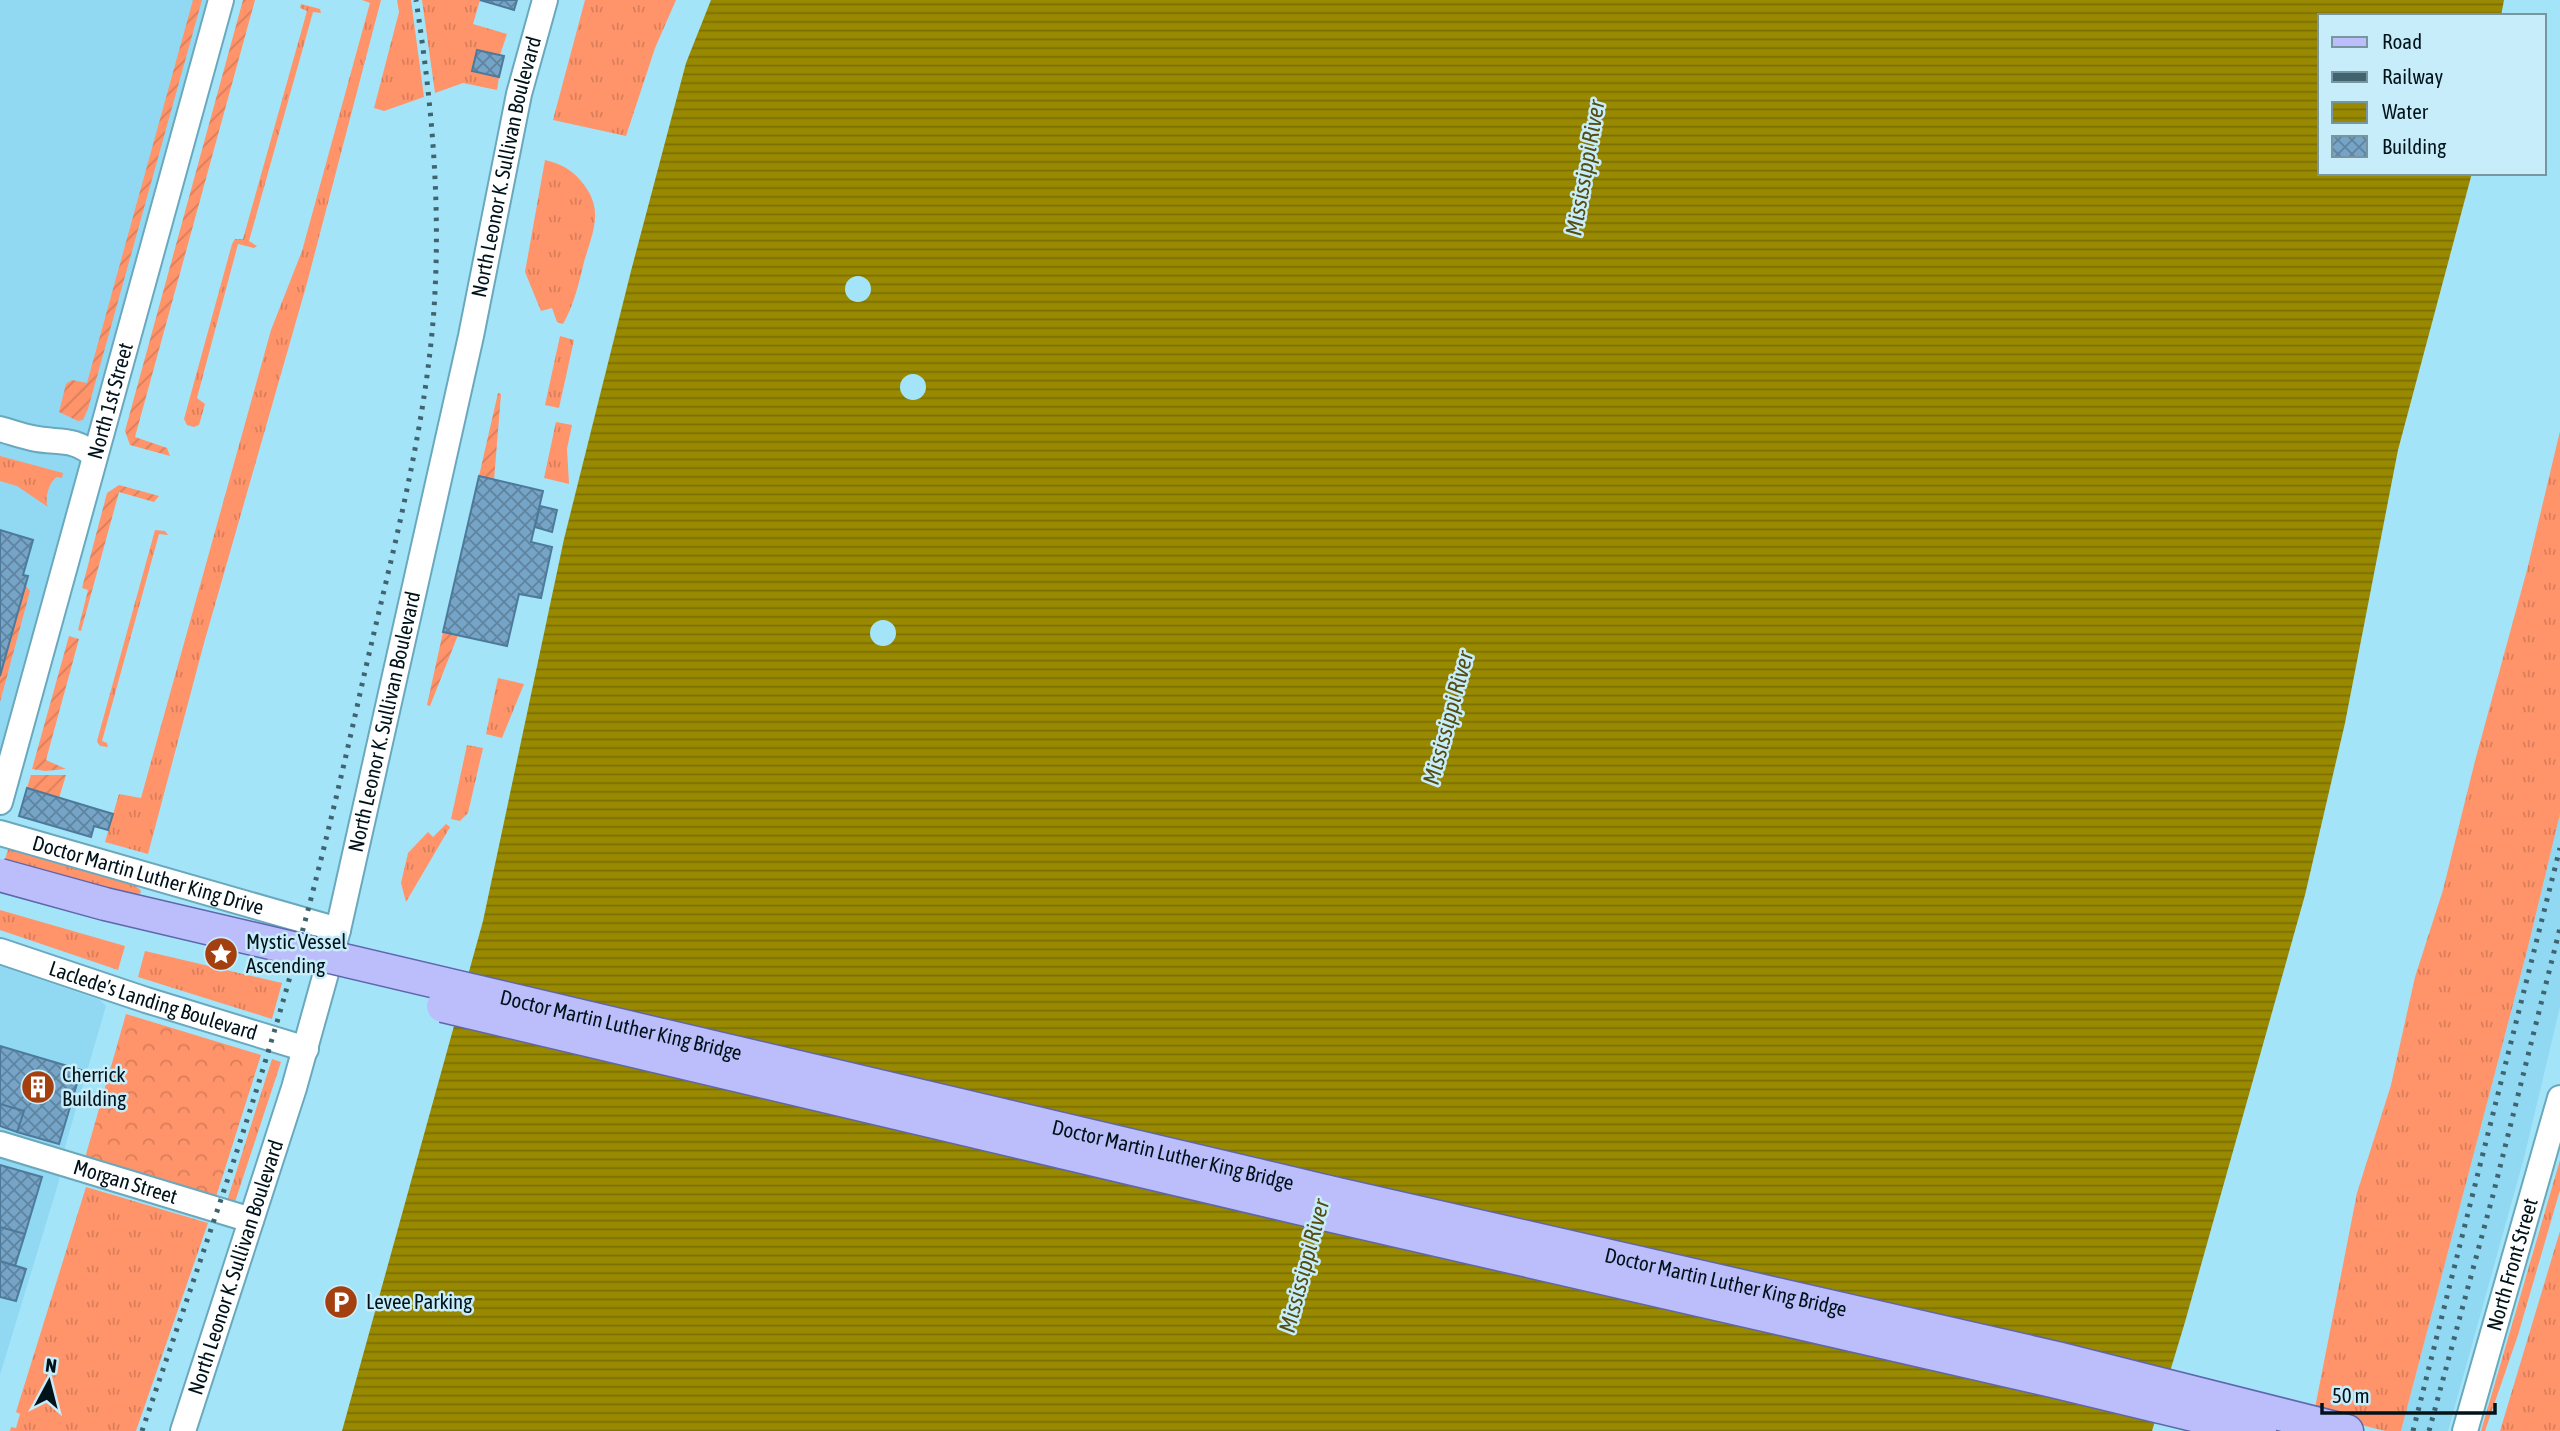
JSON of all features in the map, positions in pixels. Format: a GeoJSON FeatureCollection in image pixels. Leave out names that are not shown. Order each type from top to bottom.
{"type":"FeatureCollection","features":[{"type":"Feature","properties":{"kind":"main road","name":"Doctor Martin Luther King Bridge"},"geometry":{"type":"LineString","coordinates":[[0,875],[105,904],[814,1071],[2057,1358],[2347,1431]]}},
{"type":"Feature","properties":{"kind":"main road","name":"Doctor Martin Luther King Bridge"},"geometry":{"type":"LineString","coordinates":[[0,895],[100,925],[222,954],[1305,1210],[2260,1431]]}},
{"type":"Feature","properties":{"kind":"street","name":"North 1st Street"},"geometry":{"type":"LineString","coordinates":[[0,802],[221,0]]}},
{"type":"Feature","properties":{"kind":"street","name":"North Leonor K. Sullivan Boulevard"},"geometry":{"type":"LineString","coordinates":[[183,1431],[306,1049],[338,930],[474,325],[519,94],[545,0]]}},
{"type":"Feature","properties":{"kind":"street"},"geometry":{"type":"LineString","coordinates":[[0,429],[36,439],[57,453],[71,458],[85,459],[95,456]]}},
{"type":"Feature","properties":{"kind":"street","name":"Doctor Martin Luther King Drive"},"geometry":{"type":"LineString","coordinates":[[0,833],[338,930]]}},
{"type":"Feature","properties":{"kind":"street","name":"Laclede's Landing Boulevard"},"geometry":{"type":"LineString","coordinates":[[0,951],[146,1000],[306,1049]]}},
{"type":"Feature","properties":{"kind":"street","name":"North Front Street"},"geometry":{"type":"LineString","coordinates":[[2465,1431],[2560,1098]]}},
{"type":"Feature","properties":{"kind":"street","name":"Morgan Street"},"geometry":{"type":"LineString","coordinates":[[0,1144],[251,1220]]}},
{"type":"Feature","properties":{"kind":"shaded area"},"geometry":{"type":"Polygon","coordinates":[[[0,0],[209,0],[0,755],[0,0]]]}},
{"type":"Feature","properties":{"kind":"shaded area"},"geometry":{"type":"Polygon","coordinates":[[[2560,814],[2560,1007],[2524,1158],[2448,1431],[2401,1431],[2528,947],[2560,814]]]}},
{"type":"Feature","properties":{"kind":"shaded area"},"geometry":{"type":"Polygon","coordinates":[[[0,966],[100,1000],[106,1006],[65,1147],[59,1181],[0,1375],[0,966]]]}},
{"type":"Feature","properties":{"kind":"green space"},"geometry":{"type":"Polygon","coordinates":[[[193,0],[202,0],[88,409],[83,420],[78,421],[59,412],[66,384],[72,380],[87,383],[193,0]]]}},
{"type":"Feature","properties":{"kind":"green space"},"geometry":{"type":"Polygon","coordinates":[[[243,0],[255,0],[135,437],[167,448],[170,456],[130,445],[125,431],[243,0]]]}},
{"type":"Feature","properties":{"kind":"green space"},"geometry":{"type":"Polygon","coordinates":[[[362,0],[381,0],[307,283],[204,643],[148,854],[105,842],[119,794],[141,798],[271,330],[302,251],[370,3],[362,0]]]}},
{"type":"Feature","properties":{"kind":"green space"},"geometry":{"type":"Polygon","coordinates":[[[397,0],[411,0],[424,97],[384,111],[374,108],[399,12],[397,0]]]}},
{"type":"Feature","properties":{"kind":"green space"},"geometry":{"type":"Polygon","coordinates":[[[422,0],[480,0],[473,24],[507,34],[500,55],[477,50],[472,71],[499,77],[497,90],[463,83],[435,93],[422,0]]]}},
{"type":"Feature","properties":{"kind":"green space"},"geometry":{"type":"Polygon","coordinates":[[[585,0],[676,0],[655,48],[626,136],[553,120],[585,0]]]}},
{"type":"Feature","properties":{"kind":"green space"},"geometry":{"type":"Polygon","coordinates":[[[301,4],[320,9],[321,13],[313,12],[249,241],[257,246],[254,248],[238,244],[197,398],[205,404],[199,425],[194,427],[187,425],[184,419],[232,244],[235,239],[243,239],[307,11],[300,8],[301,4]]]}},
{"type":"Feature","properties":{"kind":"green space"},"geometry":{"type":"Polygon","coordinates":[[[545,160],[556,163],[577,177],[588,191],[595,211],[593,230],[578,286],[563,324],[557,322],[552,308],[541,311],[525,272],[545,160]]]}},
{"type":"Feature","properties":{"kind":"green space"},"geometry":{"type":"Polygon","coordinates":[[[560,336],[574,340],[559,408],[545,405],[560,336]]]}},
{"type":"Feature","properties":{"kind":"green space"},"geometry":{"type":"Polygon","coordinates":[[[498,393],[501,394],[494,480],[479,476],[498,393]]]}},
{"type":"Feature","properties":{"kind":"green space"},"geometry":{"type":"Polygon","coordinates":[[[556,422],[572,425],[567,449],[569,484],[544,478],[556,422]]]}},
{"type":"Feature","properties":{"kind":"green space"},"geometry":{"type":"Polygon","coordinates":[[[2560,431],[2560,814],[2528,947],[2401,1431],[2385,1431],[2314,1413],[2357,1193],[2391,1085],[2415,977],[2443,890],[2527,570],[2560,431]]]}},
{"type":"Feature","properties":{"kind":"green space"},"geometry":{"type":"Polygon","coordinates":[[[0,456],[63,473],[62,478],[54,479],[50,486],[47,495],[48,507],[17,486],[0,481],[0,456]]]}},
{"type":"Feature","properties":{"kind":"green space"},"geometry":{"type":"Polygon","coordinates":[[[119,485],[159,496],[154,502],[119,492],[81,631],[78,630],[88,590],[82,588],[107,493],[119,485]]]}},
{"type":"Feature","properties":{"kind":"green space"},"geometry":{"type":"Polygon","coordinates":[[[155,530],[165,531],[168,535],[159,534],[102,741],[107,743],[108,747],[100,746],[97,741],[155,530]]]}},
{"type":"Feature","properties":{"kind":"green space"},"geometry":{"type":"Polygon","coordinates":[[[25,585],[30,591],[0,702],[0,676],[25,585]]]}},
{"type":"Feature","properties":{"kind":"green space"},"geometry":{"type":"Polygon","coordinates":[[[443,632],[458,635],[430,706],[427,705],[443,632]]]}},
{"type":"Feature","properties":{"kind":"green space"},"geometry":{"type":"Polygon","coordinates":[[[69,636],[79,639],[46,760],[66,769],[32,769],[69,636]]]}},
{"type":"Feature","properties":{"kind":"green space"},"geometry":{"type":"Polygon","coordinates":[[[498,678],[524,684],[502,738],[486,734],[498,678]]]}},
{"type":"Feature","properties":{"kind":"green space"},"geometry":{"type":"Polygon","coordinates":[[[467,745],[483,748],[468,813],[460,821],[451,819],[467,745]]]}},
{"type":"Feature","properties":{"kind":"green space"},"geometry":{"type":"Polygon","coordinates":[[[31,775],[66,775],[59,798],[27,788],[31,775]]]}},
{"type":"Feature","properties":{"kind":"green space"},"geometry":{"type":"Polygon","coordinates":[[[446,824],[450,827],[406,902],[401,883],[408,853],[428,832],[433,837],[446,824]]]}},
{"type":"Feature","properties":{"kind":"green space"},"geometry":{"type":"Polygon","coordinates":[[[8,849],[136,886],[141,891],[138,899],[4,864],[8,849]]]}},
{"type":"Feature","properties":{"kind":"green space"},"geometry":{"type":"Polygon","coordinates":[[[0,910],[125,946],[118,970],[0,930],[0,910]]]}},
{"type":"Feature","properties":{"kind":"green space"},"geometry":{"type":"Polygon","coordinates":[[[145,951],[282,983],[272,1019],[138,977],[145,951]]]}},
{"type":"Feature","properties":{"kind":"green space"},"geometry":{"type":"Polygon","coordinates":[[[126,1014],[261,1055],[216,1197],[85,1158],[126,1014]]]}},
{"type":"Feature","properties":{"kind":"green space"},"geometry":{"type":"Polygon","coordinates":[[[272,1059],[281,1062],[235,1202],[227,1201],[272,1059]]]}},
{"type":"Feature","properties":{"kind":"green space"},"geometry":{"type":"Polygon","coordinates":[[[2560,1160],[2560,1190],[2518,1335],[2485,1431],[2481,1431],[2560,1160]]]}},
{"type":"Feature","properties":{"kind":"green space"},"geometry":{"type":"Polygon","coordinates":[[[86,1187],[208,1223],[136,1431],[10,1431],[11,1427],[16,1428],[20,1414],[16,1412],[86,1187]]]}},
{"type":"Feature","properties":{"kind":"green space"},"geometry":{"type":"Polygon","coordinates":[[[2560,1231],[2560,1431],[2500,1431],[2560,1231]]]}},
{"type":"Feature","properties":{"kind":"water","name":"Mississippi River"},"geometry":{"type":"Polygon","coordinates":[[[711,0],[2504,0],[2501,14],[2318,14],[2318,175],[2471,175],[2398,450],[2345,723],[2305,895],[2152,1431],[342,1431],[483,921],[564,539],[686,63],[711,0]]]}},
{"type":"Feature","properties":{"kind":"pier"},"geometry":{"type":"Polygon","coordinates":[[[858,276],[867,280],[871,289],[867,298],[858,302],[849,298],[845,289],[849,280],[858,276]]]}},
{"type":"Feature","properties":{"kind":"pier"},"geometry":{"type":"Polygon","coordinates":[[[913,374],[922,378],[926,387],[922,396],[913,400],[904,396],[900,387],[904,378],[913,374]]]}},
{"type":"Feature","properties":{"kind":"pier"},"geometry":{"type":"Polygon","coordinates":[[[883,620],[892,624],[896,633],[892,642],[883,646],[874,642],[870,633],[874,624],[883,620]]]}},
{"type":"Feature","properties":{"kind":"building"},"geometry":{"type":"Polygon","coordinates":[[[480,0],[517,0],[514,10],[480,0]]]}},
{"type":"Feature","properties":{"kind":"building"},"geometry":{"type":"Polygon","coordinates":[[[477,50],[504,56],[499,77],[472,71],[477,50]]]}},
{"type":"Feature","properties":{"kind":"building"},"geometry":{"type":"Polygon","coordinates":[[[479,476],[543,491],[531,542],[552,547],[541,598],[519,594],[507,646],[443,632],[479,476]]]}},
{"type":"Feature","properties":{"kind":"building"},"geometry":{"type":"Polygon","coordinates":[[[540,506],[557,510],[552,532],[535,527],[540,506]]]}},
{"type":"Feature","properties":{"kind":"building"},"geometry":{"type":"Polygon","coordinates":[[[0,530],[33,540],[23,575],[28,576],[0,676],[0,530]]]}},
{"type":"Feature","properties":{"kind":"building"},"geometry":{"type":"Polygon","coordinates":[[[27,788],[113,814],[108,830],[94,826],[91,837],[19,816],[27,788]]]}},
{"type":"Feature","properties":{"kind":"building","name":"Cherrick Building"},"geometry":{"type":"Polygon","coordinates":[[[0,1046],[81,1070],[59,1144],[17,1132],[24,1111],[0,1104],[0,1046]]]}},
{"type":"Feature","properties":{"kind":"building"},"geometry":{"type":"Polygon","coordinates":[[[0,1104],[24,1111],[17,1132],[0,1126],[0,1104]]]}},
{"type":"Feature","properties":{"kind":"building"},"geometry":{"type":"Polygon","coordinates":[[[0,1165],[42,1177],[25,1234],[0,1227],[0,1165]]]}},
{"type":"Feature","properties":{"kind":"building"},"geometry":{"type":"Polygon","coordinates":[[[0,1227],[25,1234],[15,1266],[0,1261],[0,1227]]]}},
{"type":"Feature","properties":{"kind":"building"},"geometry":{"type":"Polygon","coordinates":[[[0,1261],[26,1269],[16,1301],[0,1297],[0,1261]]]}},
{"type":"Feature","properties":{"kind":"railway"},"geometry":{"type":"LineString","coordinates":[[142,1431],[236,1152],[293,965],[341,775],[415,449],[430,356],[436,270],[434,154],[416,0]]}},
{"type":"Feature","properties":{"kind":"railway"},"geometry":{"type":"LineString","coordinates":[[2413,1431],[2560,848]]}},
{"type":"Feature","properties":{"kind":"railway"},"geometry":{"type":"LineString","coordinates":[[2429,1431],[2493,1195],[2560,928]]}},
{"type":"Feature","properties":{"kind":"place","name":"Mystic Vessel Ascending"},"geometry":{"type":"Point","coordinates":[221,954]}},
{"type":"Feature","properties":{"kind":"place","name":"Cherrick Building"},"geometry":{"type":"Point","coordinates":[38,1087]}},
{"type":"Feature","properties":{"kind":"place","name":"Levee Parking"},"geometry":{"type":"Point","coordinates":[341,1302]}}]}
